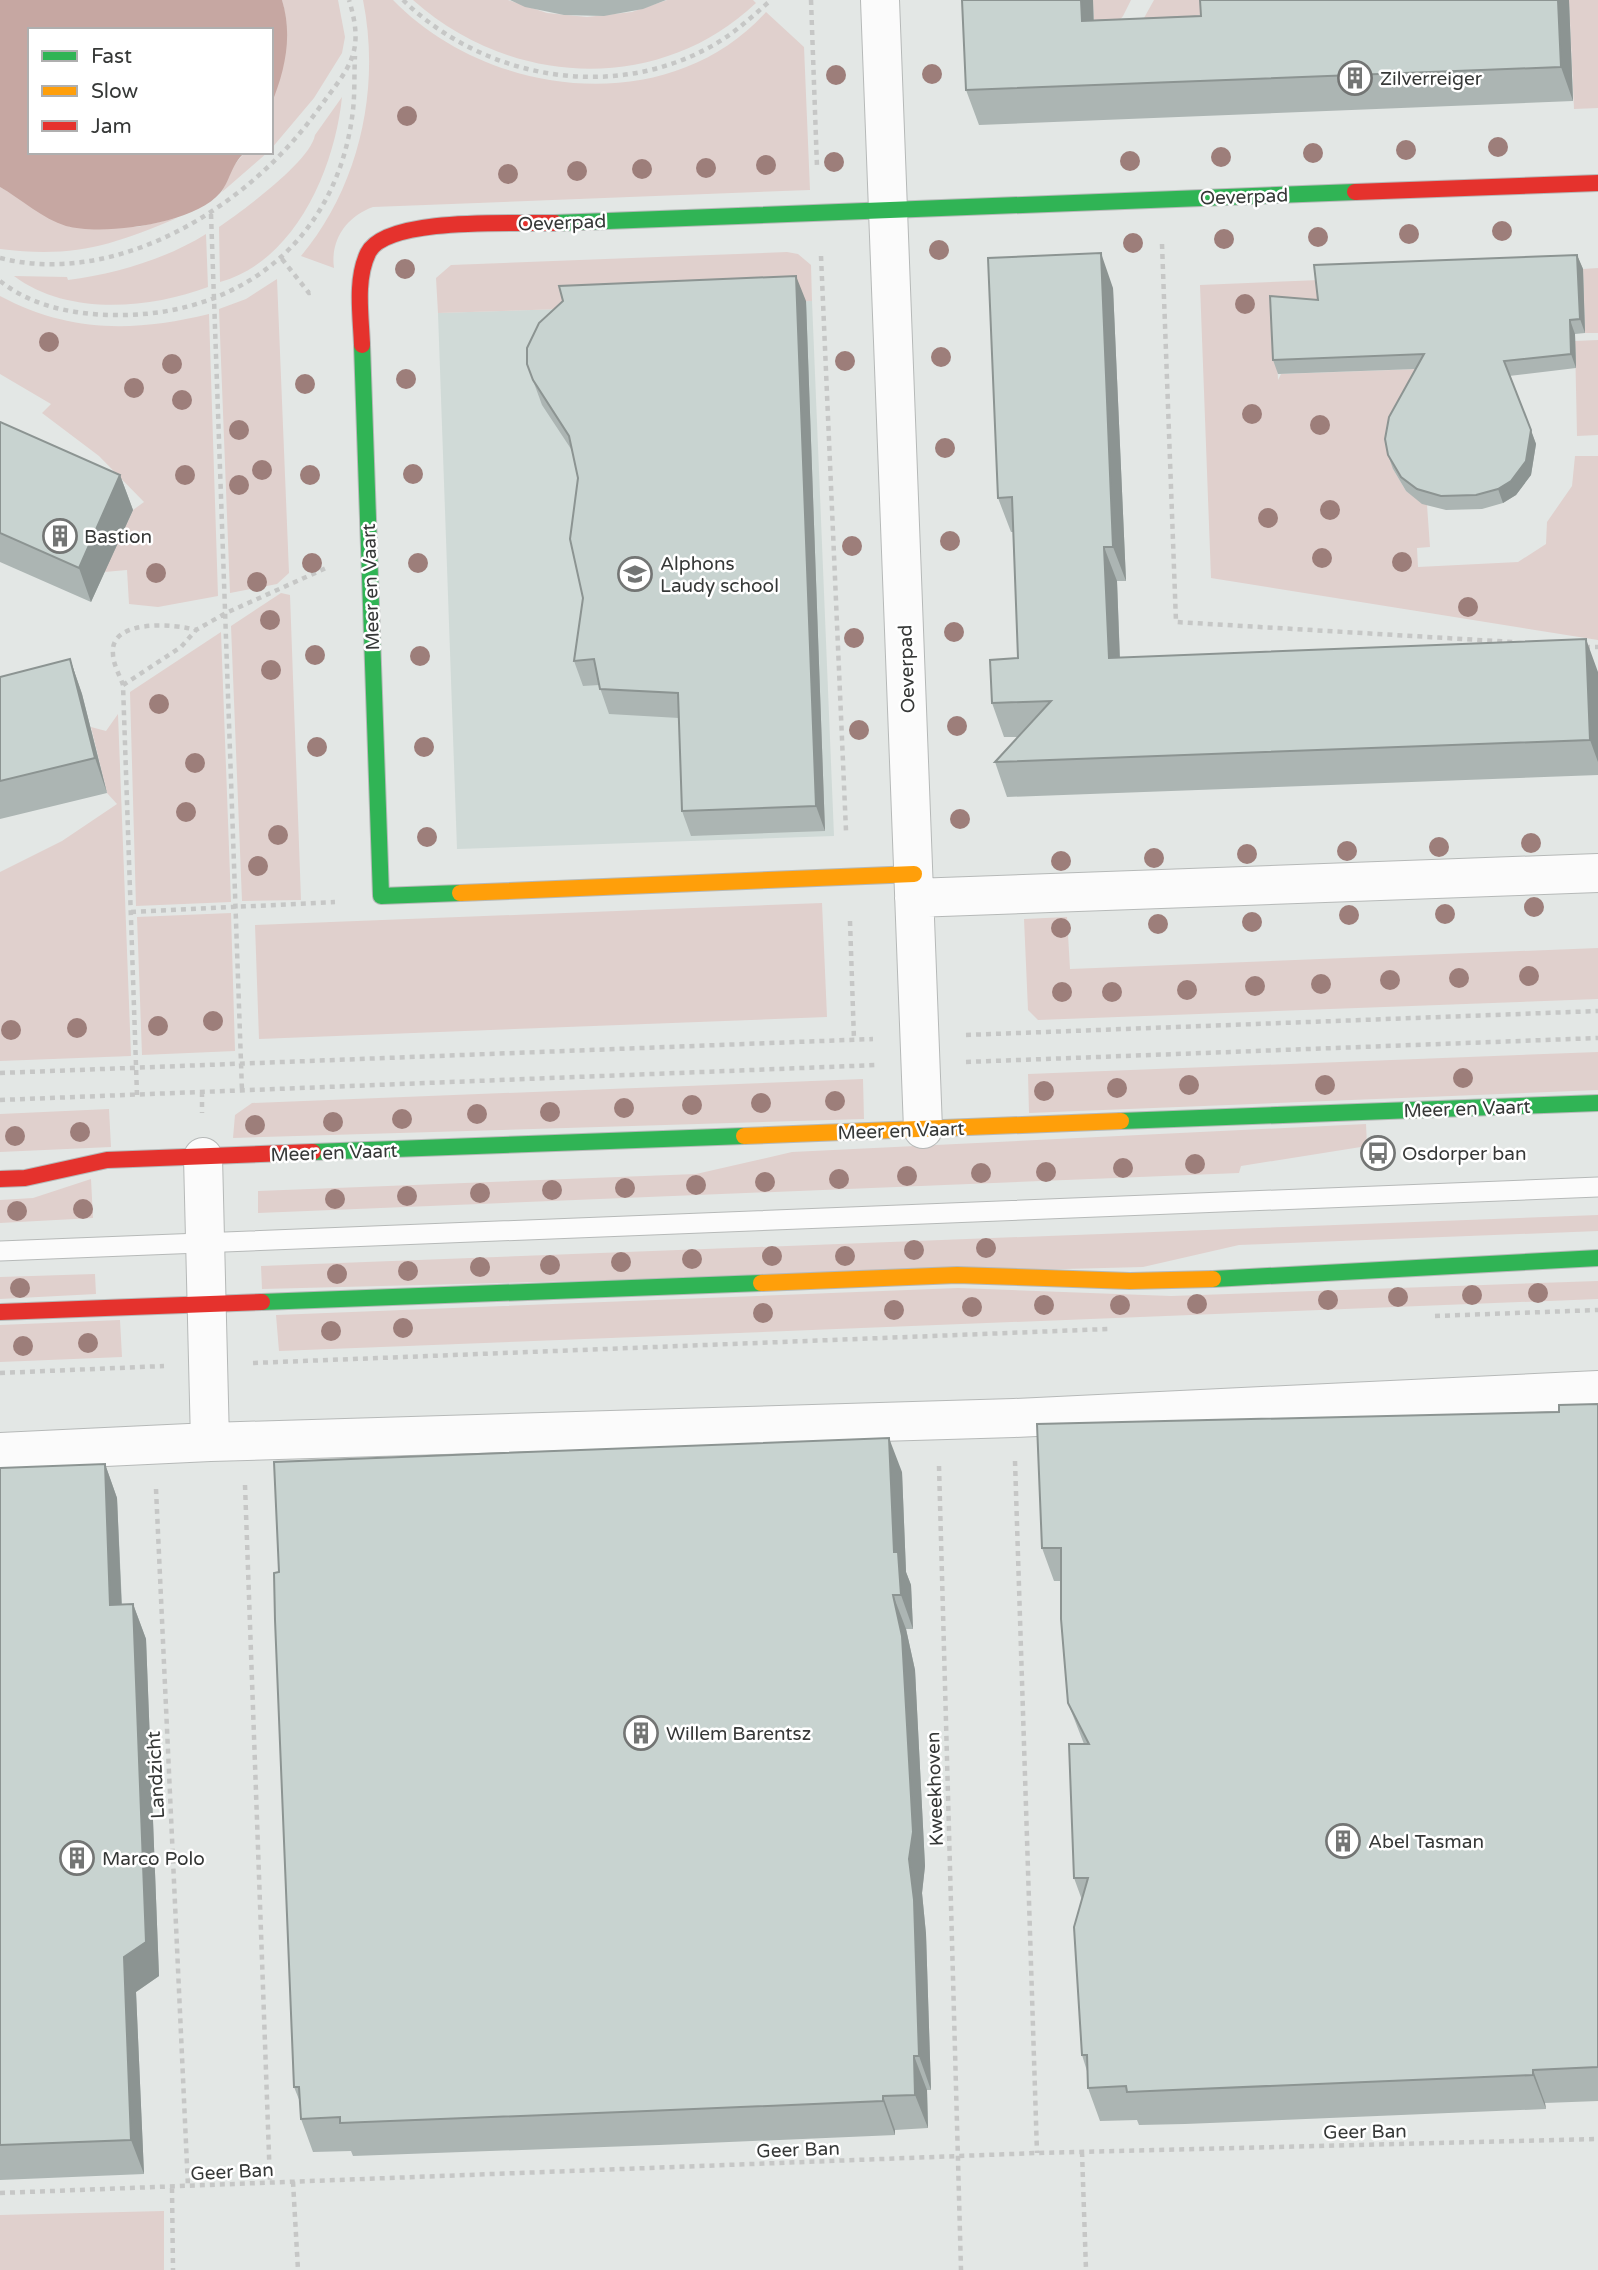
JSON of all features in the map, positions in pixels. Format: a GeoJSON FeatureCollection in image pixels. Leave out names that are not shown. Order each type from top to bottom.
{"type":"FeatureCollection","features":[{"type":"Feature","properties":{"kind":"main road","name":"Oeverpad"},"geometry":{"type":"LineString","coordinates":[[360,291],[363,267],[370,247],[384,234],[416,228],[1598,183]]}},
{"type":"Feature","properties":{"kind":"main road","name":"Meer en Vaart"},"geometry":{"type":"LineString","coordinates":[[360,291],[381,896]]}},
{"type":"Feature","properties":{"kind":"main road"},"geometry":{"type":"LineString","coordinates":[[381,896],[848,877],[914,886]]}},
{"type":"Feature","properties":{"kind":"main road","name":"Meer en Vaart"},"geometry":{"type":"LineString","coordinates":[[0,1179],[25,1178],[107,1160],[1598,1103]]}},
{"type":"Feature","properties":{"kind":"main road"},"geometry":{"type":"LineString","coordinates":[[0,1312],[957,1275],[1130,1281],[1223,1279],[1598,1258]]}},
{"type":"Feature","properties":{"kind":"street","name":"Oeverpad"},"geometry":{"type":"LineString","coordinates":[[880,0],[923,1129]]}},
{"type":"Feature","properties":{"kind":"street"},"geometry":{"type":"LineString","coordinates":[[914,886],[1598,873]]}},
{"type":"Feature","properties":{"kind":"street"},"geometry":{"type":"LineString","coordinates":[[203,1157],[208,1365],[227,1442]]}},
{"type":"Feature","properties":{"kind":"street"},"geometry":{"type":"LineString","coordinates":[[0,1452],[227,1442],[1014,1418],[1598,1391]]}},
{"type":"Feature","properties":{"kind":"lane"},"geometry":{"type":"LineString","coordinates":[[0,1251],[1598,1187]]}},
{"type":"Feature","properties":{"kind":"path"},"geometry":{"type":"LineString","coordinates":[[0,281],[34,300],[87,314],[146,315],[239,289],[282,259],[319,210],[337,174],[347,139],[353,109],[357,34],[349,0]]}},
{"type":"Feature","properties":{"kind":"path"},"geometry":{"type":"LineString","coordinates":[[403,0],[450,37],[486,56],[527,70],[574,77],[621,75],[662,67],[686,58],[739,28],[771,0]]}},
{"type":"Feature","properties":{"kind":"path"},"geometry":{"type":"LineString","coordinates":[[811,0],[854,1040]]}},
{"type":"Feature","properties":{"kind":"path"},"geometry":{"type":"LineString","coordinates":[[0,258],[63,265],[109,256],[155,241],[211,214],[244,191],[271,166],[309,123],[355,56]]}},
{"type":"Feature","properties":{"kind":"path"},"geometry":{"type":"LineString","coordinates":[[1160,199],[1176,622],[1516,642]]}},
{"type":"Feature","properties":{"kind":"path"},"geometry":{"type":"LineString","coordinates":[[211,214],[242,1091]]}},
{"type":"Feature","properties":{"kind":"path"},"geometry":{"type":"LineString","coordinates":[[123,685],[181,647],[196,630],[226,613],[323,569],[369,567]]}},
{"type":"Feature","properties":{"kind":"path"},"geometry":{"type":"LineString","coordinates":[[137,1095],[123,685],[112,653],[115,641],[129,630],[172,623],[196,630]]}},
{"type":"Feature","properties":{"kind":"path"},"geometry":{"type":"LineString","coordinates":[[1584,646],[1598,647]]}},
{"type":"Feature","properties":{"kind":"path"},"geometry":{"type":"LineString","coordinates":[[131,912],[301,906],[381,896]]}},
{"type":"Feature","properties":{"kind":"path"},"geometry":{"type":"LineString","coordinates":[[0,1100],[242,1091],[1598,1012]]}},
{"type":"Feature","properties":{"kind":"path"},"geometry":{"type":"LineString","coordinates":[[0,1073],[854,1040],[920,1050],[1598,1038]]}},
{"type":"Feature","properties":{"kind":"path"},"geometry":{"type":"LineString","coordinates":[[1431,1317],[1598,1310]]}},
{"type":"Feature","properties":{"kind":"path"},"geometry":{"type":"LineString","coordinates":[[0,1373],[1111,1329]]}},
{"type":"Feature","properties":{"kind":"path"},"geometry":{"type":"LineString","coordinates":[[1014,1418],[1037,2153]]}},
{"type":"Feature","properties":{"kind":"path","name":"Kweekhoven"},"geometry":{"type":"LineString","coordinates":[[937,1420],[961,2270]]}},
{"type":"Feature","properties":{"kind":"path"},"geometry":{"type":"LineString","coordinates":[[227,1442],[270,2183]]}},
{"type":"Feature","properties":{"kind":"path","name":"Landzicht"},"geometry":{"type":"LineString","coordinates":[[153,1445],[188,2187]]}},
{"type":"Feature","properties":{"kind":"path","name":"Geer Ban"},"geometry":{"type":"LineString","coordinates":[[0,2193],[1037,2153],[1598,2139]]}},
{"type":"Feature","properties":{"kind":"path"},"geometry":{"type":"LineString","coordinates":[[1082,2152],[1086,2270]]}},
{"type":"Feature","properties":{"kind":"path"},"geometry":{"type":"LineString","coordinates":[[293,2182],[298,2270]]}},
{"type":"Feature","properties":{"kind":"path"},"geometry":{"type":"LineString","coordinates":[[172,2188],[173,2270]]}},
{"type":"Feature","properties":{"kind":"shaded area"},"geometry":{"type":"Polygon","coordinates":[[[0,0],[282,0],[287,27],[286,53],[273,99],[273,28],[28,28],[28,154],[243,154],[220,193],[207,204],[170,220],[147,225],[82,229],[57,223],[0,187],[0,0]]]}},
{"type":"Feature","properties":{"kind":"shaded area"},"geometry":{"type":"Polygon","coordinates":[[[282,0],[338,0],[345,37],[342,53],[314,98],[273,147],[273,96],[286,42],[282,0]]]}},
{"type":"Feature","properties":{"kind":"shaded area"},"geometry":{"type":"Polygon","coordinates":[[[363,0],[393,0],[432,33],[478,58],[527,75],[578,83],[630,82],[680,69],[726,47],[766,12],[804,47],[810,190],[373,207],[355,216],[342,230],[335,248],[334,268],[301,256],[338,199],[351,168],[360,135],[367,102],[369,68],[363,0]]]}},
{"type":"Feature","properties":{"kind":"shaded area"},"geometry":{"type":"Polygon","coordinates":[[[413,0],[508,0],[547,13],[587,17],[632,12],[667,0],[753,0],[756,3],[717,33],[675,54],[630,65],[584,69],[539,63],[494,50],[452,29],[413,0]]]}},
{"type":"Feature","properties":{"kind":"shaded area"},"geometry":{"type":"Polygon","coordinates":[[[1093,0],[1131,0],[1123,16],[1107,36],[1094,37],[1093,0]]]}},
{"type":"Feature","properties":{"kind":"shaded area"},"geometry":{"type":"Polygon","coordinates":[[[1154,0],[1209,0],[1211,49],[1125,52],[1154,0]]]}},
{"type":"Feature","properties":{"kind":"shaded area"},"geometry":{"type":"Polygon","coordinates":[[[1569,0],[1598,0],[1598,108],[1574,109],[1569,0]]]}},
{"type":"Feature","properties":{"kind":"shaded area"},"geometry":{"type":"Polygon","coordinates":[[[342,97],[331,152],[307,208],[290,233],[270,254],[247,271],[220,282],[219,227],[274,185],[301,159],[342,97]]]}},
{"type":"Feature","properties":{"kind":"shaded area"},"geometry":{"type":"Polygon","coordinates":[[[243,154],[266,154],[222,192],[232,168],[243,154]]]}},
{"type":"Feature","properties":{"kind":"shaded area"},"geometry":{"type":"Polygon","coordinates":[[[0,187],[70,227],[137,227],[177,218],[132,236],[71,251],[0,249],[0,187]]]}},
{"type":"Feature","properties":{"kind":"shaded area"},"geometry":{"type":"Polygon","coordinates":[[[206,234],[208,287],[160,300],[135,304],[83,303],[58,298],[35,289],[14,276],[67,277],[68,280],[104,274],[157,258],[206,234]]]}},
{"type":"Feature","properties":{"kind":"shaded area"},"geometry":{"type":"Polygon","coordinates":[[[787,252],[798,254],[811,265],[812,301],[438,313],[436,278],[451,265],[787,252]]]}},
{"type":"Feature","properties":{"kind":"shaded area"},"geometry":{"type":"Polygon","coordinates":[[[1598,268],[1598,333],[1585,333],[1583,269],[1598,268]]]}},
{"type":"Feature","properties":{"kind":"shaded area"},"geometry":{"type":"Polygon","coordinates":[[[277,279],[289,573],[277,584],[230,593],[219,309],[246,299],[277,279]]]}},
{"type":"Feature","properties":{"kind":"shaded area"},"geometry":{"type":"Polygon","coordinates":[[[1320,280],[1320,316],[1275,311],[1278,380],[1281,374],[1447,368],[1393,469],[1406,491],[1427,505],[1430,547],[1417,548],[1418,567],[1518,562],[1546,544],[1547,522],[1572,486],[1575,456],[1598,456],[1598,640],[1211,578],[1200,285],[1320,280]]]}},
{"type":"Feature","properties":{"kind":"shaded area"},"geometry":{"type":"Polygon","coordinates":[[[0,296],[51,317],[103,326],[155,324],[209,314],[218,596],[158,607],[129,604],[127,570],[104,572],[133,510],[144,502],[99,456],[42,413],[51,404],[0,374],[0,296]]]}},
{"type":"Feature","properties":{"kind":"shaded area","name":"Alphons Laudy school"},"geometry":{"type":"Polygon","coordinates":[[[812,301],[834,836],[457,849],[438,313],[812,301]]]}},
{"type":"Feature","properties":{"kind":"shaded area"},"geometry":{"type":"Polygon","coordinates":[[[1598,340],[1598,435],[1577,436],[1575,341],[1598,340]]]}},
{"type":"Feature","properties":{"kind":"shaded area"},"geometry":{"type":"Polygon","coordinates":[[[281,593],[290,595],[301,900],[242,901],[231,626],[281,593]]]}},
{"type":"Feature","properties":{"kind":"shaded area"},"geometry":{"type":"Polygon","coordinates":[[[221,632],[231,902],[136,906],[130,692],[221,632]]]}},
{"type":"Feature","properties":{"kind":"shaded area"},"geometry":{"type":"Polygon","coordinates":[[[118,714],[131,1056],[0,1061],[0,872],[62,841],[117,804],[107,793],[91,727],[106,731],[118,714]]]}},
{"type":"Feature","properties":{"kind":"shaded area"},"geometry":{"type":"Polygon","coordinates":[[[822,903],[827,1017],[259,1039],[255,925],[822,903]]]}},
{"type":"Feature","properties":{"kind":"shaded area"},"geometry":{"type":"Polygon","coordinates":[[[231,913],[235,1051],[142,1055],[137,917],[231,913]]]}},
{"type":"Feature","properties":{"kind":"shaded area"},"geometry":{"type":"Polygon","coordinates":[[[1067,917],[1070,969],[1598,948],[1598,999],[1038,1020],[1028,1010],[1024,919],[1067,917]]]}},
{"type":"Feature","properties":{"kind":"shaded area"},"geometry":{"type":"Polygon","coordinates":[[[1598,1052],[1598,1090],[1029,1113],[1028,1074],[1598,1052]]]}},
{"type":"Feature","properties":{"kind":"shaded area"},"geometry":{"type":"Polygon","coordinates":[[[863,1079],[864,1119],[233,1138],[235,1115],[252,1103],[863,1079]]]}},
{"type":"Feature","properties":{"kind":"shaded area"},"geometry":{"type":"Polygon","coordinates":[[[109,1109],[111,1147],[0,1152],[0,1114],[109,1109]]]}},
{"type":"Feature","properties":{"kind":"shaded area"},"geometry":{"type":"Polygon","coordinates":[[[1366,1124],[1367,1146],[1241,1166],[1239,1173],[258,1213],[258,1191],[696,1174],[792,1152],[1366,1124]]]}},
{"type":"Feature","properties":{"kind":"shaded area"},"geometry":{"type":"Polygon","coordinates":[[[91,1179],[93,1218],[0,1223],[0,1200],[33,1198],[91,1179]]]}},
{"type":"Feature","properties":{"kind":"shaded area"},"geometry":{"type":"Polygon","coordinates":[[[1598,1215],[1598,1231],[1239,1245],[1143,1267],[262,1289],[261,1266],[1598,1215]]]}},
{"type":"Feature","properties":{"kind":"shaded area"},"geometry":{"type":"Polygon","coordinates":[[[95,1274],[96,1294],[0,1299],[0,1277],[95,1274]]]}},
{"type":"Feature","properties":{"kind":"shaded area"},"geometry":{"type":"Polygon","coordinates":[[[1598,1281],[1598,1299],[279,1351],[276,1315],[958,1288],[1171,1296],[1598,1281]]]}},
{"type":"Feature","properties":{"kind":"shaded area"},"geometry":{"type":"Polygon","coordinates":[[[120,1320],[122,1357],[0,1362],[0,1325],[120,1320]]]}},
{"type":"Feature","properties":{"kind":"shaded area"},"geometry":{"type":"Polygon","coordinates":[[[164,2211],[164,2270],[0,2270],[0,2215],[164,2211]]]}},
{"type":"Feature","properties":{"kind":"building","name":"Zilverreiger"},"geometry":{"type":"Polygon","coordinates":[[[962,0],[1081,0],[1082,21],[1201,16],[1200,0],[1558,0],[1561,67],[966,90],[962,0]]]}},
{"type":"Feature","properties":{"kind":"building"},"geometry":{"type":"Polygon","coordinates":[[[1101,253],[1113,547],[1104,547],[1109,658],[1586,639],[1590,740],[995,762],[1051,701],[992,703],[990,660],[1018,658],[1012,497],[998,498],[988,258],[1101,253]]]}},
{"type":"Feature","properties":{"kind":"building"},"geometry":{"type":"Polygon","coordinates":[[[1577,255],[1580,319],[1570,320],[1571,354],[1504,361],[1531,430],[1526,461],[1511,481],[1498,489],[1476,495],[1441,496],[1417,489],[1401,477],[1388,455],[1385,439],[1389,417],[1424,354],[1273,360],[1270,296],[1318,300],[1314,265],[1577,255]]]}},
{"type":"Feature","properties":{"kind":"building"},"geometry":{"type":"Polygon","coordinates":[[[796,276],[816,806],[682,811],[678,693],[600,689],[594,659],[574,661],[583,598],[570,539],[578,478],[569,436],[533,380],[527,364],[527,348],[539,323],[563,301],[559,286],[796,276]]]}},
{"type":"Feature","properties":{"kind":"building","name":"Bastion"},"geometry":{"type":"Polygon","coordinates":[[[0,422],[120,475],[79,568],[0,533],[0,422]]]}},
{"type":"Feature","properties":{"kind":"building"},"geometry":{"type":"Polygon","coordinates":[[[70,659],[95,758],[0,781],[0,677],[70,659]]]}},
{"type":"Feature","properties":{"kind":"building","name":"Abel Tasman"},"geometry":{"type":"Polygon","coordinates":[[[1598,1404],[1598,2067],[1533,2070],[1533,2075],[1127,2092],[1126,2086],[1088,2088],[1087,2055],[1082,2055],[1074,1927],[1088,1878],[1074,1878],[1069,1744],[1089,1744],[1068,1703],[1061,1619],[1061,1548],[1042,1548],[1037,1424],[1559,1412],[1559,1405],[1598,1404]]]}},
{"type":"Feature","properties":{"kind":"building"},"geometry":{"type":"Polygon","coordinates":[[[889,1438],[894,1552],[898,1552],[901,1595],[893,1595],[902,1636],[913,1832],[909,1859],[914,1900],[919,2056],[914,2056],[915,2095],[883,2096],[883,2101],[340,2123],[340,2117],[301,2119],[299,2087],[294,2087],[275,1620],[274,1573],[279,1572],[274,1462],[889,1438]]]}},
{"type":"Feature","properties":{"kind":"building","name":"Marco Polo"},"geometry":{"type":"Polygon","coordinates":[[[105,1464],[110,1605],[133,1604],[146,1942],[124,1957],[131,2140],[0,2145],[0,1468],[105,1464]]]}},
{"type":"Feature","properties":{"kind":"traffic: fast"},"geometry":{"type":"LineString","coordinates":[[555,223],[1355,192]]}},
{"type":"Feature","properties":{"kind":"traffic: fast"},"geometry":{"type":"LineString","coordinates":[[362,345],[381,896],[460,893]]}},
{"type":"Feature","properties":{"kind":"traffic: fast"},"geometry":{"type":"LineString","coordinates":[[1121,1121],[1598,1103]]}},
{"type":"Feature","properties":{"kind":"traffic: fast"},"geometry":{"type":"LineString","coordinates":[[313,1152],[744,1136]]}},
{"type":"Feature","properties":{"kind":"traffic: fast"},"geometry":{"type":"LineString","coordinates":[[1213,1279],[1598,1258]]}},
{"type":"Feature","properties":{"kind":"traffic: fast"},"geometry":{"type":"LineString","coordinates":[[262,1302],[761,1283]]}},
{"type":"Feature","properties":{"kind":"traffic: slow"},"geometry":{"type":"LineString","coordinates":[[460,893],[914,874]]}},
{"type":"Feature","properties":{"kind":"traffic: slow"},"geometry":{"type":"LineString","coordinates":[[744,1136],[1121,1121]]}},
{"type":"Feature","properties":{"kind":"traffic: slow"},"geometry":{"type":"LineString","coordinates":[[761,1283],[957,1275],[1130,1281],[1213,1279]]}},
{"type":"Feature","properties":{"kind":"traffic: jam"},"geometry":{"type":"LineString","coordinates":[[1355,192],[1598,183]]}},
{"type":"Feature","properties":{"kind":"traffic: jam"},"geometry":{"type":"LineString","coordinates":[[362,345],[361,275],[368,253],[380,241],[399,233],[454,224],[555,223]]}},
{"type":"Feature","properties":{"kind":"traffic: jam"},"geometry":{"type":"LineString","coordinates":[[0,1179],[25,1178],[107,1160],[313,1152]]}},
{"type":"Feature","properties":{"kind":"traffic: jam"},"geometry":{"type":"LineString","coordinates":[[0,1312],[262,1302]]}},
{"type":"Feature","properties":{"kind":"place","name":"Zilverreiger"},"geometry":{"type":"Point","coordinates":[1355,78]}},
{"type":"Feature","properties":{"kind":"place","name":"Bastion"},"geometry":{"type":"Point","coordinates":[60,536]}},
{"type":"Feature","properties":{"kind":"place","name":"Alphons Laudy school"},"geometry":{"type":"Point","coordinates":[635,574]}},
{"type":"Feature","properties":{"kind":"place","name":"Osdorper ban"},"geometry":{"type":"Point","coordinates":[1378,1153]}},
{"type":"Feature","properties":{"kind":"place","name":"Willem Barentsz"},"geometry":{"type":"Point","coordinates":[641,1733]}},
{"type":"Feature","properties":{"kind":"place","name":"Abel Tasman"},"geometry":{"type":"Point","coordinates":[1343,1841]}},
{"type":"Feature","properties":{"kind":"place","name":"Marco Polo"},"geometry":{"type":"Point","coordinates":[77,1858]}}]}
